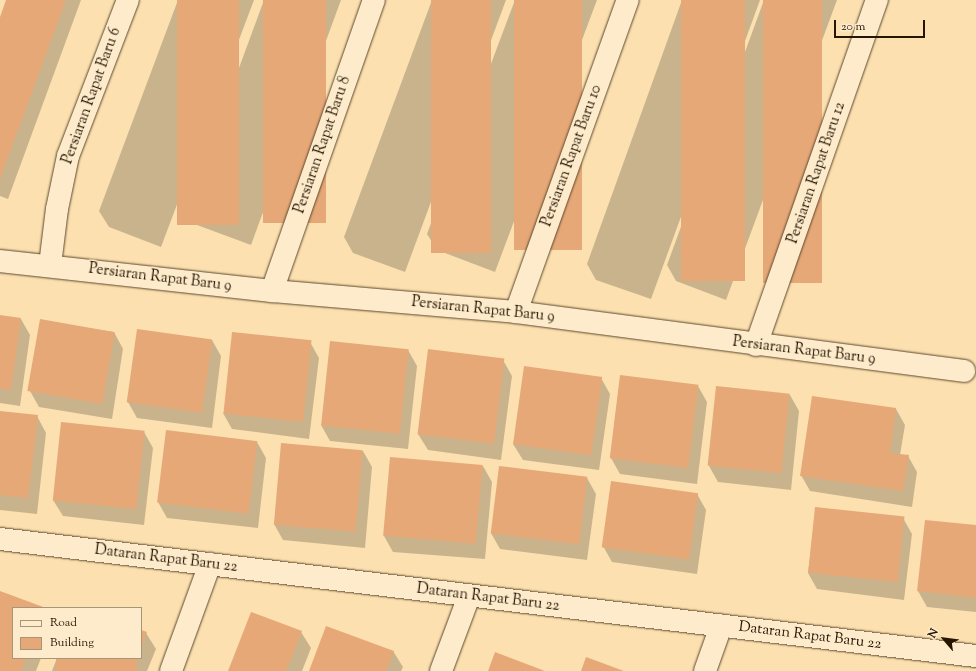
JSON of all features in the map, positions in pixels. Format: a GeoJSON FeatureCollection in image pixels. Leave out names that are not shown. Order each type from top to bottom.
{"type":"FeatureCollection","features":[{"type":"Feature","properties":{"kind":"street","name":"Persiaran Rapat Baru 6"},"geometry":{"type":"LineString","coordinates":[[50,265],[57,209],[68,156],[128,0]]}},
{"type":"Feature","properties":{"kind":"street","name":"Persiaran Rapat Baru 8"},"geometry":{"type":"LineString","coordinates":[[272,291],[374,0]]}},
{"type":"Feature","properties":{"kind":"street","name":"Persiaran Rapat Baru 10"},"geometry":{"type":"LineString","coordinates":[[516,312],[628,0]]}},
{"type":"Feature","properties":{"kind":"street","name":"Persiaran Rapat Baru 12"},"geometry":{"type":"LineString","coordinates":[[756,345],[877,0]]}},
{"type":"Feature","properties":{"kind":"street","name":"Persiaran Rapat Baru 9"},"geometry":{"type":"LineString","coordinates":[[0,261],[50,265],[272,291],[516,312],[756,345],[964,371]]}},
{"type":"Feature","properties":{"kind":"street","name":"Dataran Rapat Baru 22"},"geometry":{"type":"LineString","coordinates":[[0,539],[976,656]]}},
{"type":"Feature","properties":{"kind":"street"},"geometry":{"type":"LineString","coordinates":[[172,671],[210,564]]}},
{"type":"Feature","properties":{"kind":"street"},"geometry":{"type":"LineString","coordinates":[[441,671],[469,596]]}},
{"type":"Feature","properties":{"kind":"street"},"geometry":{"type":"LineString","coordinates":[[705,671],[721,626]]}},
{"type":"Feature","properties":{"kind":"building"},"geometry":{"type":"Polygon","coordinates":[[[6,0],[66,0],[0,179],[0,17],[6,0]]]}},
{"type":"Feature","properties":{"kind":"building"},"geometry":{"type":"Polygon","coordinates":[[[177,0],[239,0],[239,225],[177,225],[177,0]]]}},
{"type":"Feature","properties":{"kind":"building"},"geometry":{"type":"Polygon","coordinates":[[[263,0],[326,0],[326,223],[263,223],[263,0]]]}},
{"type":"Feature","properties":{"kind":"building"},"geometry":{"type":"Polygon","coordinates":[[[431,0],[491,0],[491,253],[431,253],[431,0]]]}},
{"type":"Feature","properties":{"kind":"building"},"geometry":{"type":"Polygon","coordinates":[[[514,0],[582,0],[582,250],[514,250],[514,0]]]}},
{"type":"Feature","properties":{"kind":"building"},"geometry":{"type":"Polygon","coordinates":[[[681,0],[745,0],[745,281],[681,281],[681,0]]]}},
{"type":"Feature","properties":{"kind":"building"},"geometry":{"type":"Polygon","coordinates":[[[763,0],[822,0],[822,283],[763,283],[763,0]]]}},
{"type":"Feature","properties":{"kind":"building"},"geometry":{"type":"Polygon","coordinates":[[[0,315],[21,318],[11,390],[0,388],[0,315]]]}},
{"type":"Feature","properties":{"kind":"building"},"geometry":{"type":"Polygon","coordinates":[[[40,319],[115,332],[102,404],[27,391],[40,319]]]}},
{"type":"Feature","properties":{"kind":"building"},"geometry":{"type":"Polygon","coordinates":[[[137,329],[212,340],[202,413],[127,402],[137,329]]]}},
{"type":"Feature","properties":{"kind":"building"},"geometry":{"type":"Polygon","coordinates":[[[232,332],[312,340],[303,422],[223,414],[232,332]]]}},
{"type":"Feature","properties":{"kind":"building"},"geometry":{"type":"Polygon","coordinates":[[[330,341],[409,349],[400,434],[321,426],[330,341]]]}},
{"type":"Feature","properties":{"kind":"building"},"geometry":{"type":"Polygon","coordinates":[[[428,349],[504,358],[494,444],[418,434],[428,349]]]}},
{"type":"Feature","properties":{"kind":"building"},"geometry":{"type":"Polygon","coordinates":[[[524,366],[602,377],[591,455],[513,444],[524,366]]]}},
{"type":"Feature","properties":{"kind":"building"},"geometry":{"type":"Polygon","coordinates":[[[620,375],[698,385],[688,468],[610,458],[620,375]]]}},
{"type":"Feature","properties":{"kind":"building"},"geometry":{"type":"Polygon","coordinates":[[[716,386],[790,394],[781,473],[708,466],[716,386]]]}},
{"type":"Feature","properties":{"kind":"building"},"geometry":{"type":"Polygon","coordinates":[[[812,396],[896,408],[890,453],[909,455],[903,491],[800,476],[812,396]]]}},
{"type":"Feature","properties":{"kind":"building"},"geometry":{"type":"Polygon","coordinates":[[[0,411],[38,415],[28,498],[0,495],[0,411]]]}},
{"type":"Feature","properties":{"kind":"building"},"geometry":{"type":"Polygon","coordinates":[[[61,422],[145,431],[136,509],[53,501],[61,422]]]}},
{"type":"Feature","properties":{"kind":"building"},"geometry":{"type":"Polygon","coordinates":[[[166,430],[257,441],[248,514],[157,502],[166,430]]]}},
{"type":"Feature","properties":{"kind":"building"},"geometry":{"type":"Polygon","coordinates":[[[281,443],[363,450],[356,532],[274,525],[281,443]]]}},
{"type":"Feature","properties":{"kind":"building"},"geometry":{"type":"Polygon","coordinates":[[[390,457],[483,465],[476,544],[383,536],[390,457]]]}},
{"type":"Feature","properties":{"kind":"building"},"geometry":{"type":"Polygon","coordinates":[[[499,466],[587,477],[579,544],[491,533],[499,466]]]}},
{"type":"Feature","properties":{"kind":"building"},"geometry":{"type":"Polygon","coordinates":[[[611,481],[698,493],[689,560],[602,547],[611,481]]]}},
{"type":"Feature","properties":{"kind":"building"},"geometry":{"type":"Polygon","coordinates":[[[815,507],[905,516],[898,582],[808,573],[815,507]]]}},
{"type":"Feature","properties":{"kind":"building"},"geometry":{"type":"Polygon","coordinates":[[[925,520],[976,525],[976,598],[917,591],[925,520]]]}},
{"type":"Feature","properties":{"kind":"building"},"geometry":{"type":"Polygon","coordinates":[[[0,591],[43,607],[12,607],[12,659],[26,659],[21,671],[0,671],[0,591]]]}},
{"type":"Feature","properties":{"kind":"building"},"geometry":{"type":"Polygon","coordinates":[[[251,612],[302,631],[286,671],[228,671],[251,612]]]}},
{"type":"Feature","properties":{"kind":"building"},"geometry":{"type":"Polygon","coordinates":[[[326,626],[394,651],[386,671],[309,671],[326,626]]]}},
{"type":"Feature","properties":{"kind":"building"},"geometry":{"type":"Polygon","coordinates":[[[142,630],[147,632],[142,645],[142,630]]]}},
{"type":"Feature","properties":{"kind":"building"},"geometry":{"type":"Polygon","coordinates":[[[495,652],[545,671],[488,671],[495,652]]]}},
{"type":"Feature","properties":{"kind":"building"},"geometry":{"type":"Polygon","coordinates":[[[586,657],[624,671],[581,671],[586,657]]]}},
{"type":"Feature","properties":{"kind":"building"},"geometry":{"type":"Polygon","coordinates":[[[56,659],[137,659],[137,671],[56,671],[56,659]]]}}]}
